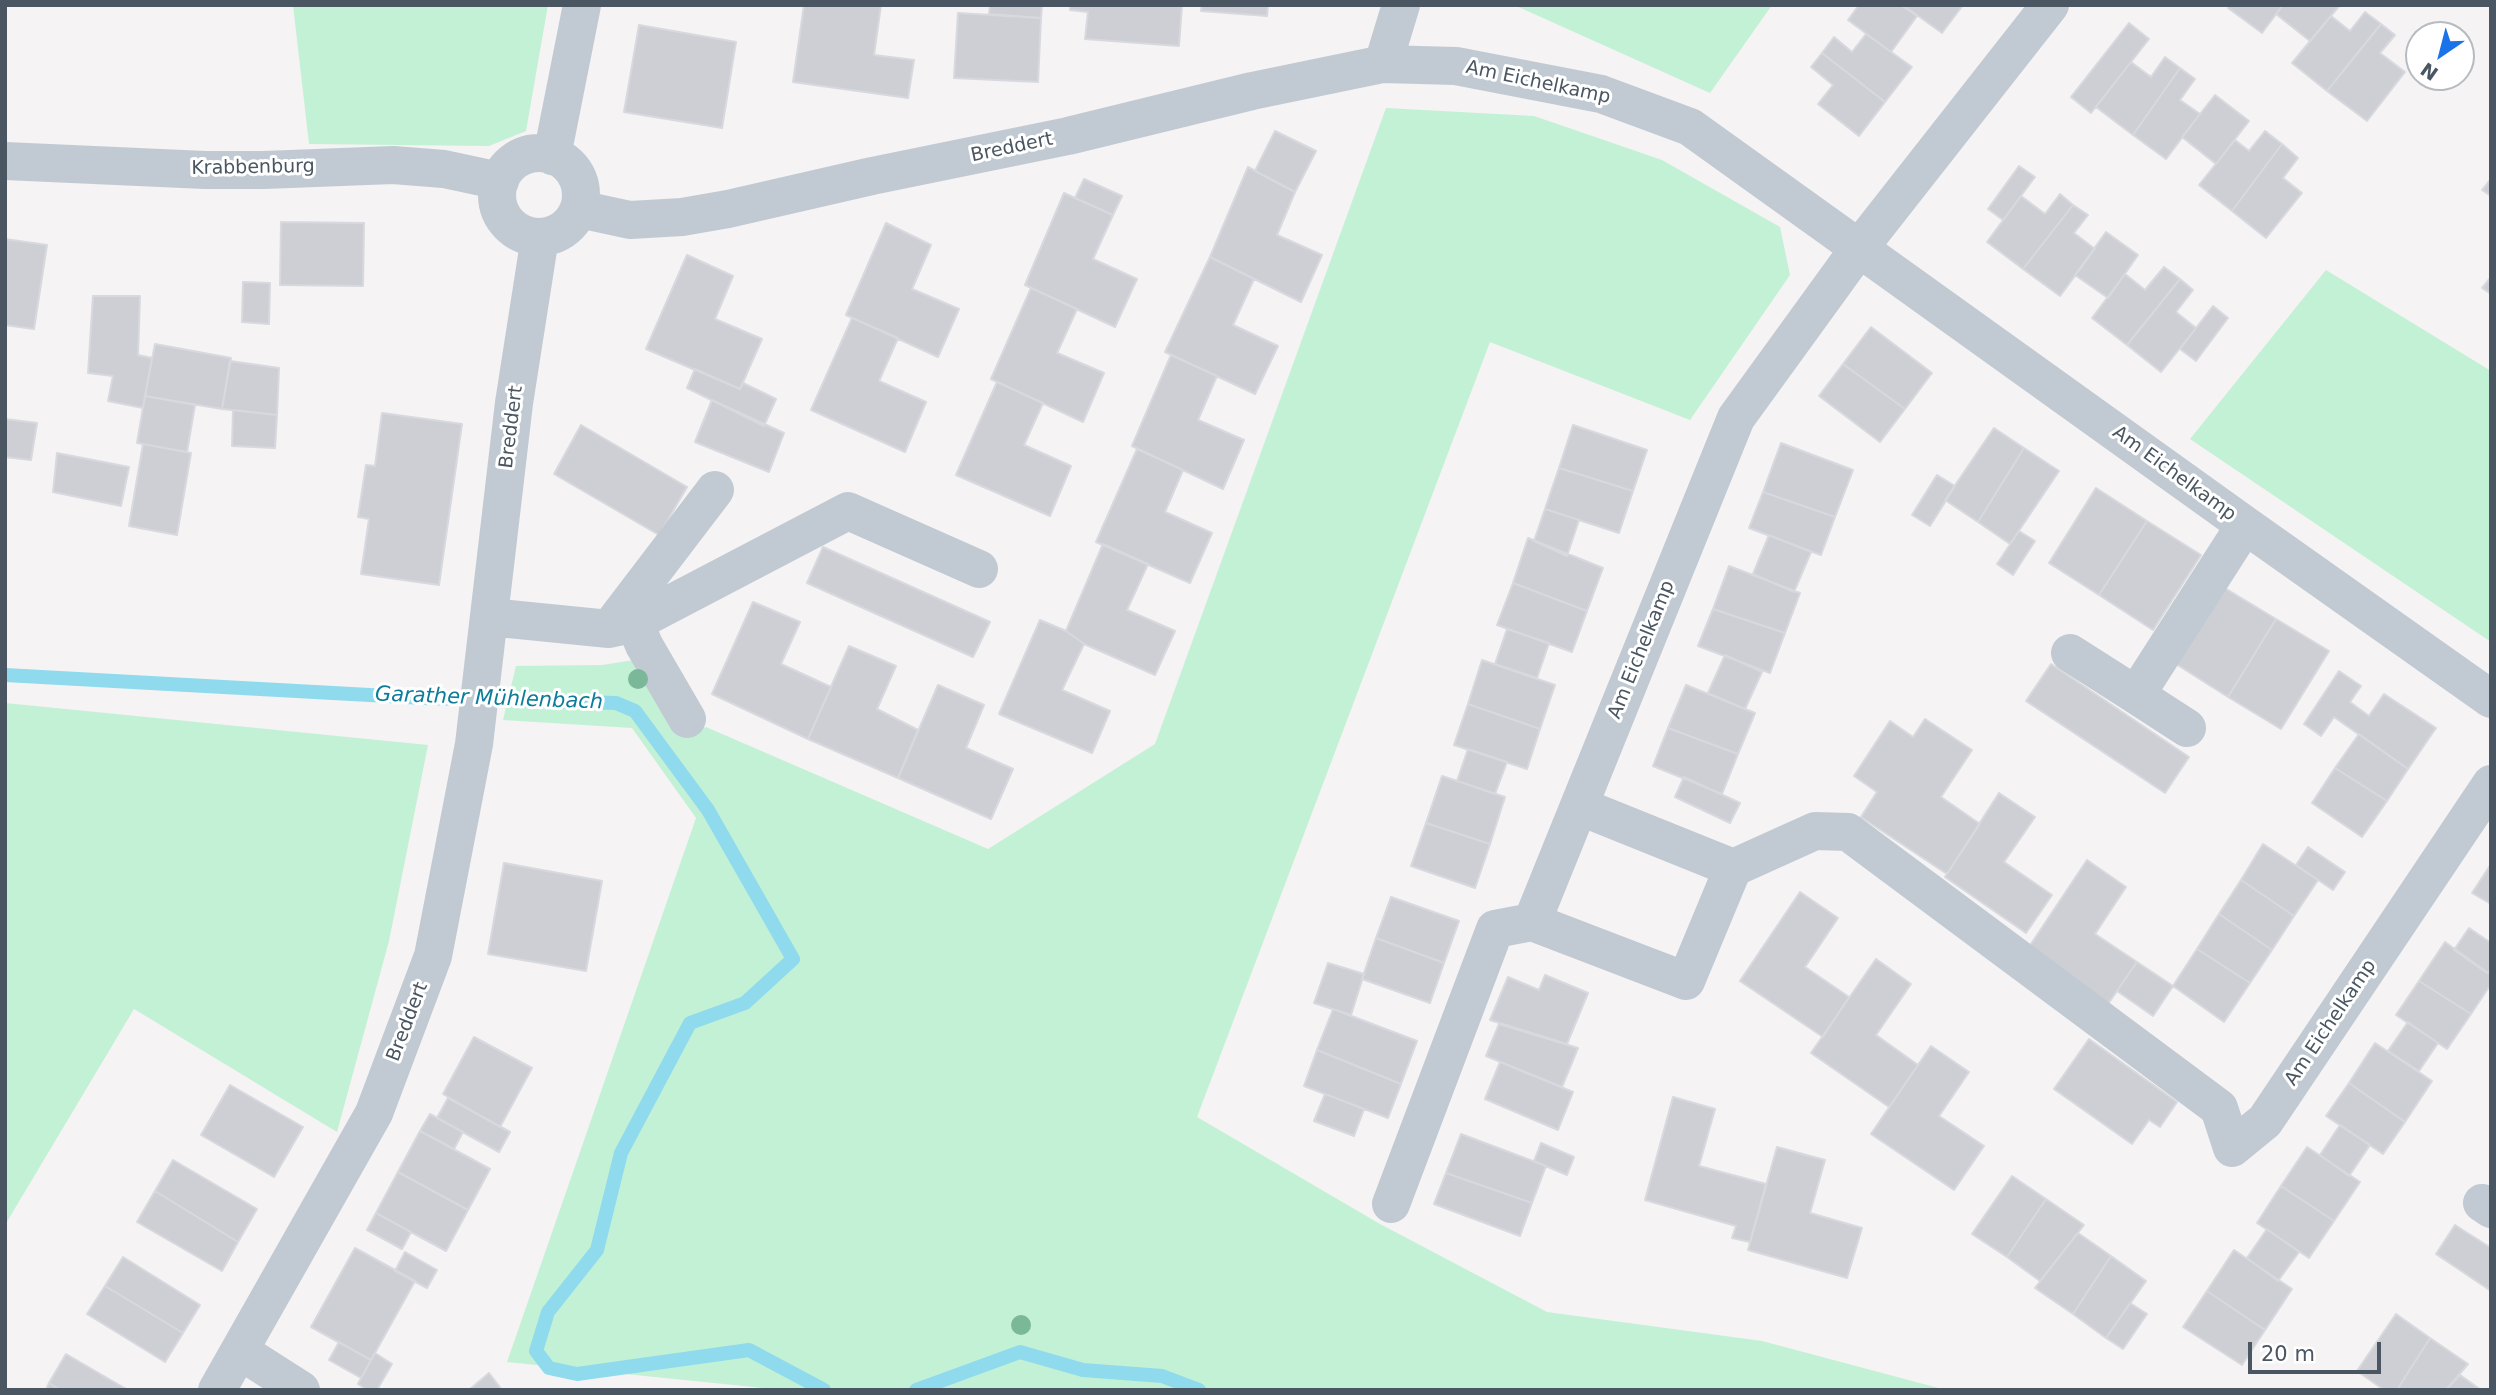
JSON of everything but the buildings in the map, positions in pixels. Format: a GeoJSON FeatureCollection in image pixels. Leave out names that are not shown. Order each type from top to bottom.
{"type":"FeatureCollection","features":[{"type":"Feature","properties":{"kind":"street"},"geometry":{"type":"LineString","coordinates":[[552,156],[582,5]]}},
{"type":"Feature","properties":{"kind":"street"},"geometry":{"type":"LineString","coordinates":[[1384,64],[1401,5]]}},
{"type":"Feature","properties":{"kind":"street","name":"Am Eichelkamp"},"geometry":{"type":"LineString","coordinates":[[1532,922],[1736,418],[1860,247],[2050,5]]}},
{"type":"Feature","properties":{"kind":"street","name":"Breddert"},"geometry":{"type":"LineString","coordinates":[[579,209],[630,220],[682,217],[1068,136],[1252,91],[1384,64]]}},
{"type":"Feature","properties":{"kind":"street","name":"Am Eichelkamp"},"geometry":{"type":"LineString","coordinates":[[1384,64],[1456,66],[1601,94],[1690,127],[2245,526],[2491,699]]}},
{"type":"Feature","properties":{"kind":"street"},"geometry":{"type":"LineString","coordinates":[[534,153],[552,156],[561,159],[572,169],[579,181],[582,195],[579,209],[564,229],[540,237],[526,236],[514,229],[504,218],[498,205],[497,191],[500,181],[509,166],[520,158],[534,153]]}},
{"type":"Feature","properties":{"kind":"street","name":"Krabbenburg"},"geometry":{"type":"LineString","coordinates":[[5,161],[205,170],[393,165],[444,169],[500,181]]}},
{"type":"Feature","properties":{"kind":"street","name":"Breddert"},"geometry":{"type":"LineString","coordinates":[[217,1390],[374,1113],[433,956],[474,744],[514,403],[540,237]]}},
{"type":"Feature","properties":{"kind":"street"},"geometry":{"type":"LineString","coordinates":[[622,626],[715,490]]}},
{"type":"Feature","properties":{"kind":"street"},"geometry":{"type":"LineString","coordinates":[[489,617],[622,626],[848,511],[979,569]]}},
{"type":"Feature","properties":{"kind":"street"},"geometry":{"type":"LineString","coordinates":[[2136,695],[2245,526]]}},
{"type":"Feature","properties":{"kind":"street"},"geometry":{"type":"LineString","coordinates":[[622,626],[644,645],[687,719]]}},
{"type":"Feature","properties":{"kind":"street"},"geometry":{"type":"LineString","coordinates":[[2070,653],[2187,728]]}},
{"type":"Feature","properties":{"kind":"street","name":"Am Eichelkamp"},"geometry":{"type":"LineString","coordinates":[[1732,868],[1815,831],[1848,832],[2219,1108],[2232,1148],[2265,1121],[2491,784]]}},
{"type":"Feature","properties":{"kind":"street"},"geometry":{"type":"LineString","coordinates":[[1391,1204],[1495,929],[1532,922],[1686,981],[1732,868],[1579,806]]}},
{"type":"Feature","properties":{"kind":"street"},"geometry":{"type":"LineString","coordinates":[[240,1351],[301,1390]]}},
{"type":"Feature","properties":{"kind":"green space"},"geometry":{"type":"Polygon","coordinates":[[[293,5],[548,5],[526,131],[489,146],[309,144],[293,5]]]}},
{"type":"Feature","properties":{"kind":"green space"},"geometry":{"type":"Polygon","coordinates":[[[1514,5],[1772,5],[1710,93],[1514,5]]]}},
{"type":"Feature","properties":{"kind":"green space"},"geometry":{"type":"Polygon","coordinates":[[[1386,108],[1534,116],[1662,160],[1780,227],[1790,275],[1690,420],[1490,342],[1197,1117],[1380,1224],[1547,1312],[1762,1341],[1946,1390],[783,1390],[507,1362],[696,818],[632,728],[503,720],[516,666],[602,665],[634,660],[686,735],[706,727],[988,849],[1155,744],[1386,108]]]}},
{"type":"Feature","properties":{"kind":"green space"},"geometry":{"type":"Polygon","coordinates":[[[2326,270],[2491,371],[2491,642],[2190,439],[2326,270]]]}},
{"type":"Feature","properties":{"kind":"green space"},"geometry":{"type":"Polygon","coordinates":[[[5,703],[428,745],[389,941],[337,1132],[134,1009],[5,1225],[5,703]]]}},
{"type":"Feature","properties":{"kind":"waterway","name":"Garather Mühlenbach"},"geometry":{"type":"LineString","coordinates":[[5,675],[424,698],[616,703],[635,711],[708,810],[793,959],[745,1003],[690,1023],[621,1153],[597,1250],[548,1312],[536,1351],[549,1368],[577,1374],[749,1350],[824,1390]]}},
{"type":"Feature","properties":{"kind":"waterway","name":"Garather Mühlenbach"},"geometry":{"type":"LineString","coordinates":[[916,1390],[1020,1352],[1083,1370],[1162,1376],[1199,1390]]}}]}
